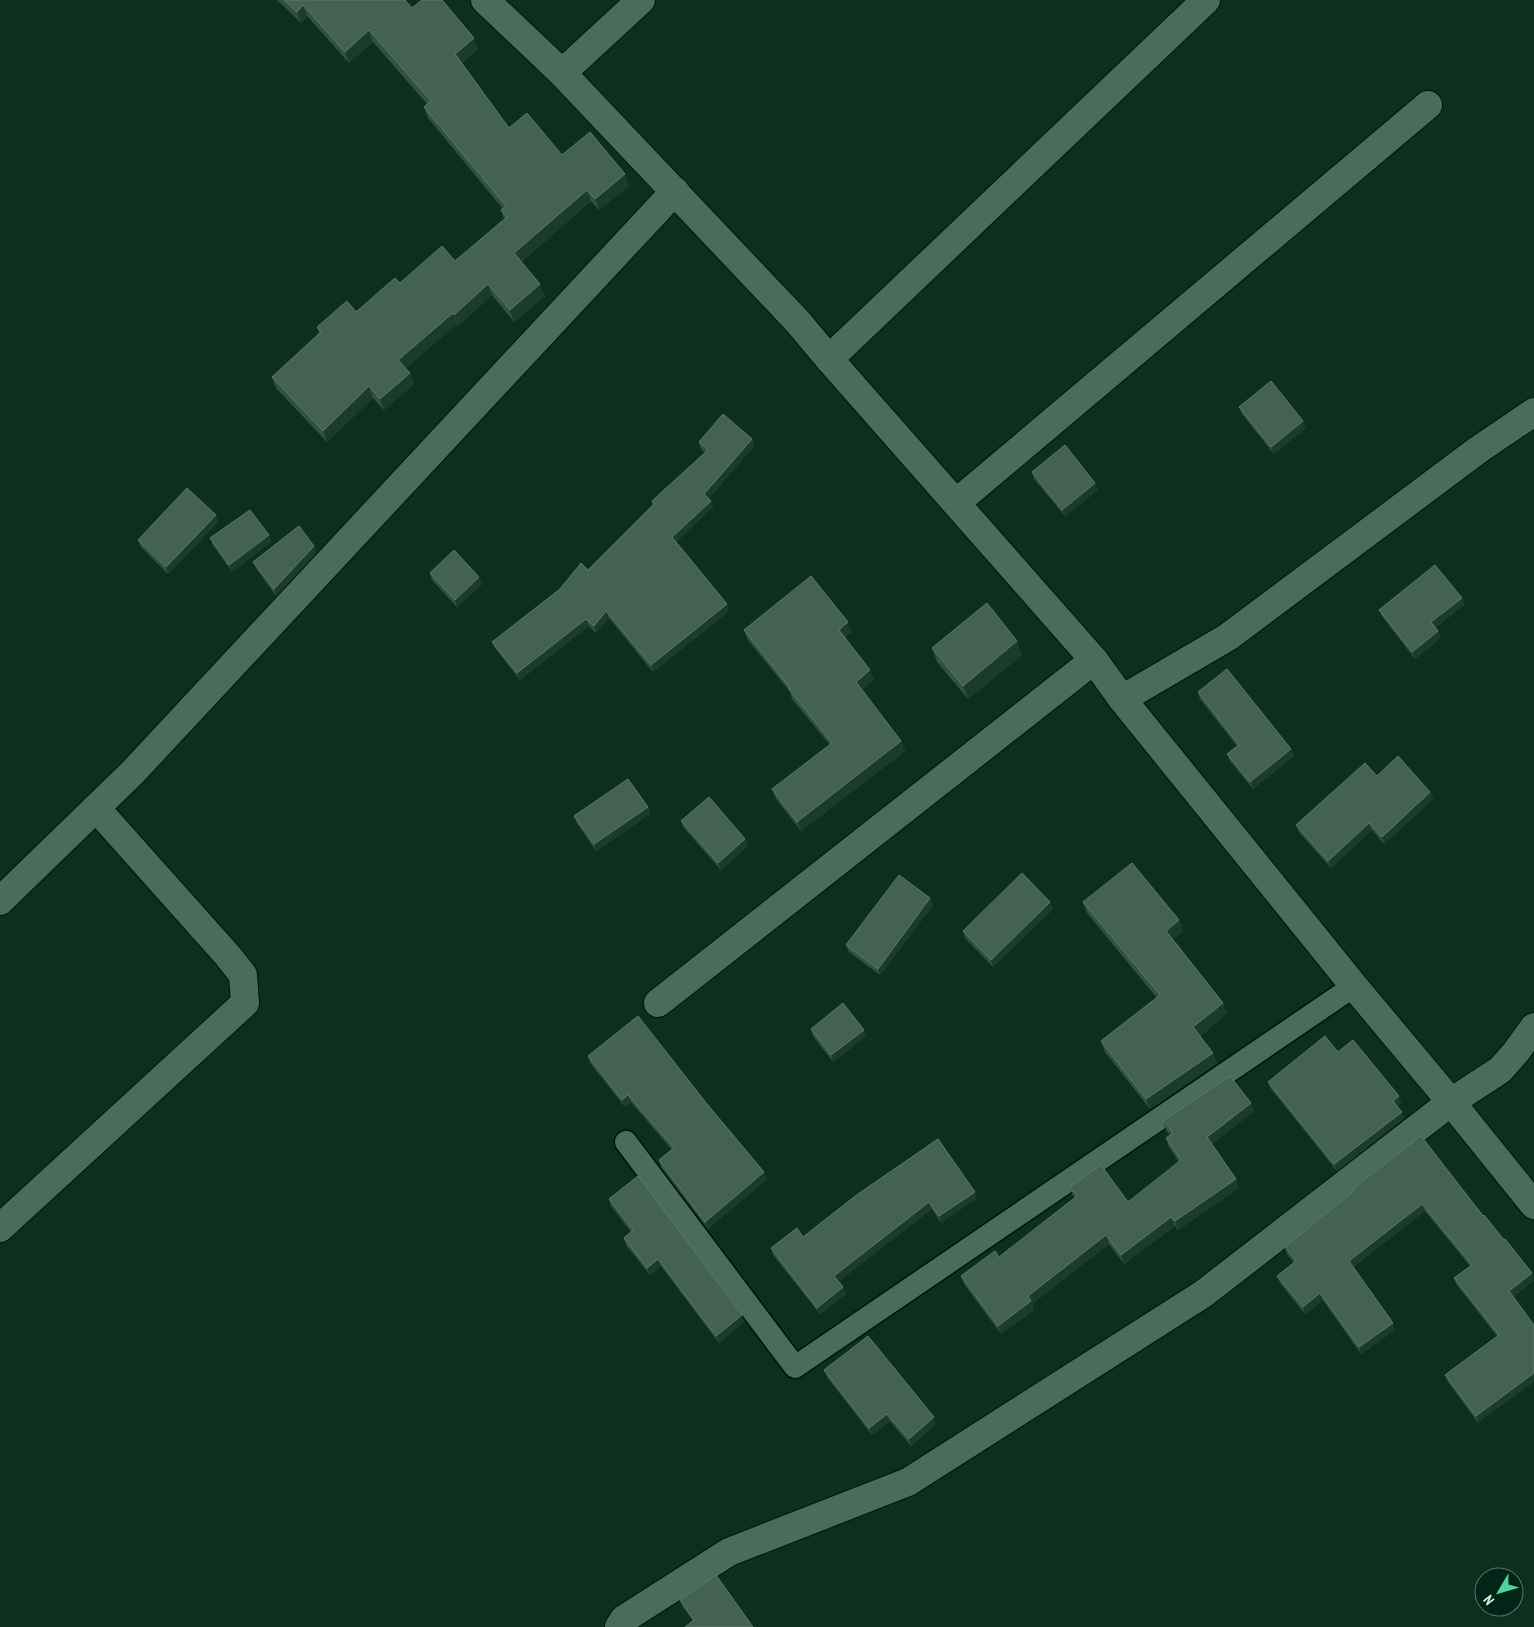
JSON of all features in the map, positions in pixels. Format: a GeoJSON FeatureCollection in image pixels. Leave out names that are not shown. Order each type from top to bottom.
{"type":"FeatureCollection","features":[{"type":"Feature","properties":{"kind":"street"},"geometry":{"type":"LineString","coordinates":[[485,0],[562,73],[798,322],[1094,660],[1122,699],[1534,1205]]}},
{"type":"Feature","properties":{"kind":"street"},"geometry":{"type":"LineString","coordinates":[[562,73],[641,0]]}},
{"type":"Feature","properties":{"kind":"street"},"geometry":{"type":"LineString","coordinates":[[829,359],[1206,0]]}},
{"type":"Feature","properties":{"kind":"street"},"geometry":{"type":"LineString","coordinates":[[956,503],[1428,105]]}},
{"type":"Feature","properties":{"kind":"street"},"geometry":{"type":"LineString","coordinates":[[0,901],[139,765],[675,191]]}},
{"type":"Feature","properties":{"kind":"street"},"geometry":{"type":"LineString","coordinates":[[1122,699],[1228,637],[1478,450],[1534,412]]}},
{"type":"Feature","properties":{"kind":"street"},"geometry":{"type":"LineString","coordinates":[[658,1003],[1094,660]]}},
{"type":"Feature","properties":{"kind":"street"},"geometry":{"type":"LineString","coordinates":[[0,1228],[245,1003],[243,975],[96,808]]}},
{"type":"Feature","properties":{"kind":"street"},"geometry":{"type":"LineString","coordinates":[[619,1627],[624,1619],[728,1552],[908,1482],[1203,1294],[1451,1102],[1500,1070],[1534,1027]]}},
{"type":"Feature","properties":{"kind":"lane"},"geometry":{"type":"LineString","coordinates":[[626,1142],[795,1367],[1354,986]]}},
{"type":"Feature","properties":{"kind":"building"},"geometry":{"type":"Polygon","coordinates":[[[284,0],[405,0],[412,8],[422,0],[442,0],[474,38],[455,54],[509,128],[527,113],[562,155],[590,132],[625,174],[595,199],[587,190],[514,253],[540,284],[510,310],[488,284],[454,315],[453,313],[398,360],[410,373],[380,399],[369,386],[323,431],[272,377],[321,332],[317,327],[347,301],[356,312],[395,278],[400,283],[442,246],[455,261],[507,217],[501,210],[506,206],[424,107],[431,101],[369,30],[345,52],[303,5],[297,12],[284,0]]]}},
{"type":"Feature","properties":{"kind":"building"},"geometry":{"type":"Polygon","coordinates":[[[1271,381],[1303,421],[1271,447],[1239,407],[1271,381]]]}},
{"type":"Feature","properties":{"kind":"building"},"geometry":{"type":"Polygon","coordinates":[[[723,414],[752,439],[704,494],[711,501],[672,537],[727,604],[651,665],[606,611],[594,626],[586,619],[517,673],[492,642],[560,589],[581,563],[588,570],[654,504],[652,501],[708,450],[699,442],[723,414]]]}},
{"type":"Feature","properties":{"kind":"building"},"geometry":{"type":"Polygon","coordinates":[[[1065,445],[1095,483],[1062,510],[1032,472],[1065,445]]]}},
{"type":"Feature","properties":{"kind":"building"},"geometry":{"type":"Polygon","coordinates":[[[187,488],[216,515],[166,567],[138,540],[187,488]]]}},
{"type":"Feature","properties":{"kind":"building"},"geometry":{"type":"Polygon","coordinates":[[[250,510],[269,535],[229,565],[210,538],[250,510]]]}},
{"type":"Feature","properties":{"kind":"building"},"geometry":{"type":"Polygon","coordinates":[[[299,526],[314,546],[274,589],[253,562],[299,526]]]}},
{"type":"Feature","properties":{"kind":"building"},"geometry":{"type":"Polygon","coordinates":[[[454,550],[479,577],[455,600],[430,573],[454,550]]]}},
{"type":"Feature","properties":{"kind":"building"},"geometry":{"type":"Polygon","coordinates":[[[1435,565],[1462,598],[1431,622],[1438,631],[1412,652],[1379,610],[1435,565]]]}},
{"type":"Feature","properties":{"kind":"building"},"geometry":{"type":"Polygon","coordinates":[[[811,576],[848,622],[839,630],[870,670],[856,682],[901,741],[797,822],[772,789],[832,743],[744,630],[811,576]]]}},
{"type":"Feature","properties":{"kind":"building"},"geometry":{"type":"Polygon","coordinates":[[[987,603],[1017,641],[963,686],[932,648],[987,603]]]}},
{"type":"Feature","properties":{"kind":"building"},"geometry":{"type":"Polygon","coordinates":[[[1227,669],[1291,749],[1250,782],[1227,754],[1239,745],[1198,692],[1227,669]]]}},
{"type":"Feature","properties":{"kind":"building"},"geometry":{"type":"Polygon","coordinates":[[[1398,756],[1430,792],[1382,837],[1369,823],[1328,861],[1296,825],[1365,763],[1377,776],[1398,756]]]}},
{"type":"Feature","properties":{"kind":"building"},"geometry":{"type":"Polygon","coordinates":[[[628,779],[648,807],[594,844],[574,816],[628,779]]]}},
{"type":"Feature","properties":{"kind":"building"},"geometry":{"type":"Polygon","coordinates":[[[709,797],[745,839],[718,863],[681,821],[709,797]]]}},
{"type":"Feature","properties":{"kind":"building"},"geometry":{"type":"Polygon","coordinates":[[[1132,863],[1179,920],[1166,931],[1223,1003],[1193,1027],[1213,1053],[1146,1099],[1101,1041],[1160,995],[1083,902],[1132,863]]]}},
{"type":"Feature","properties":{"kind":"building"},"geometry":{"type":"Polygon","coordinates":[[[1022,873],[1050,902],[991,960],[963,931],[1022,873]]]}},
{"type":"Feature","properties":{"kind":"building"},"geometry":{"type":"Polygon","coordinates":[[[899,875],[930,898],[878,969],[846,945],[899,875]]]}},
{"type":"Feature","properties":{"kind":"building"},"geometry":{"type":"Polygon","coordinates":[[[843,1003],[864,1030],[831,1055],[811,1029],[843,1003]]]}},
{"type":"Feature","properties":{"kind":"building"},"geometry":{"type":"Polygon","coordinates":[[[638,1016],[707,1104],[764,1172],[705,1222],[659,1160],[674,1148],[628,1095],[622,1100],[588,1056],[638,1016]]]}},
{"type":"Feature","properties":{"kind":"building"},"geometry":{"type":"Polygon","coordinates":[[[1325,1036],[1338,1052],[1353,1040],[1399,1096],[1393,1101],[1402,1112],[1334,1164],[1268,1082],[1325,1036]]]}},
{"type":"Feature","properties":{"kind":"building"},"geometry":{"type":"Polygon","coordinates":[[[1230,1076],[1251,1103],[1207,1137],[1236,1179],[1175,1221],[1171,1217],[1121,1255],[1106,1235],[1028,1296],[1031,1301],[998,1326],[961,1276],[995,1251],[999,1257],[1077,1196],[1070,1187],[1101,1165],[1128,1202],[1181,1160],[1166,1138],[1173,1133],[1163,1121],[1230,1076]]]}},
{"type":"Feature","properties":{"kind":"building"},"geometry":{"type":"Polygon","coordinates":[[[1421,1136],[1483,1216],[1505,1239],[1532,1273],[1509,1291],[1534,1325],[1534,1373],[1476,1416],[1445,1375],[1499,1335],[1454,1278],[1472,1265],[1422,1204],[1349,1261],[1393,1323],[1359,1347],[1320,1293],[1303,1307],[1277,1276],[1296,1261],[1285,1247],[1355,1190],[1354,1188],[1421,1136]]]}},
{"type":"Feature","properties":{"kind":"building"},"geometry":{"type":"Polygon","coordinates":[[[938,1139],[975,1192],[939,1216],[929,1202],[834,1276],[843,1287],[817,1308],[771,1248],[797,1228],[803,1237],[858,1194],[938,1139]]]}},
{"type":"Feature","properties":{"kind":"building"},"geometry":{"type":"Polygon","coordinates":[[[638,1176],[742,1315],[716,1336],[658,1259],[647,1268],[624,1238],[633,1230],[609,1199],[638,1176]]]}},
{"type":"Feature","properties":{"kind":"building"},"geometry":{"type":"Polygon","coordinates":[[[868,1336],[934,1417],[909,1439],[887,1414],[869,1428],[824,1370],[868,1336]]]}},
{"type":"Feature","properties":{"kind":"building"},"geometry":{"type":"Polygon","coordinates":[[[716,1575],[753,1627],[685,1627],[694,1620],[680,1600],[716,1575]]]}}]}
